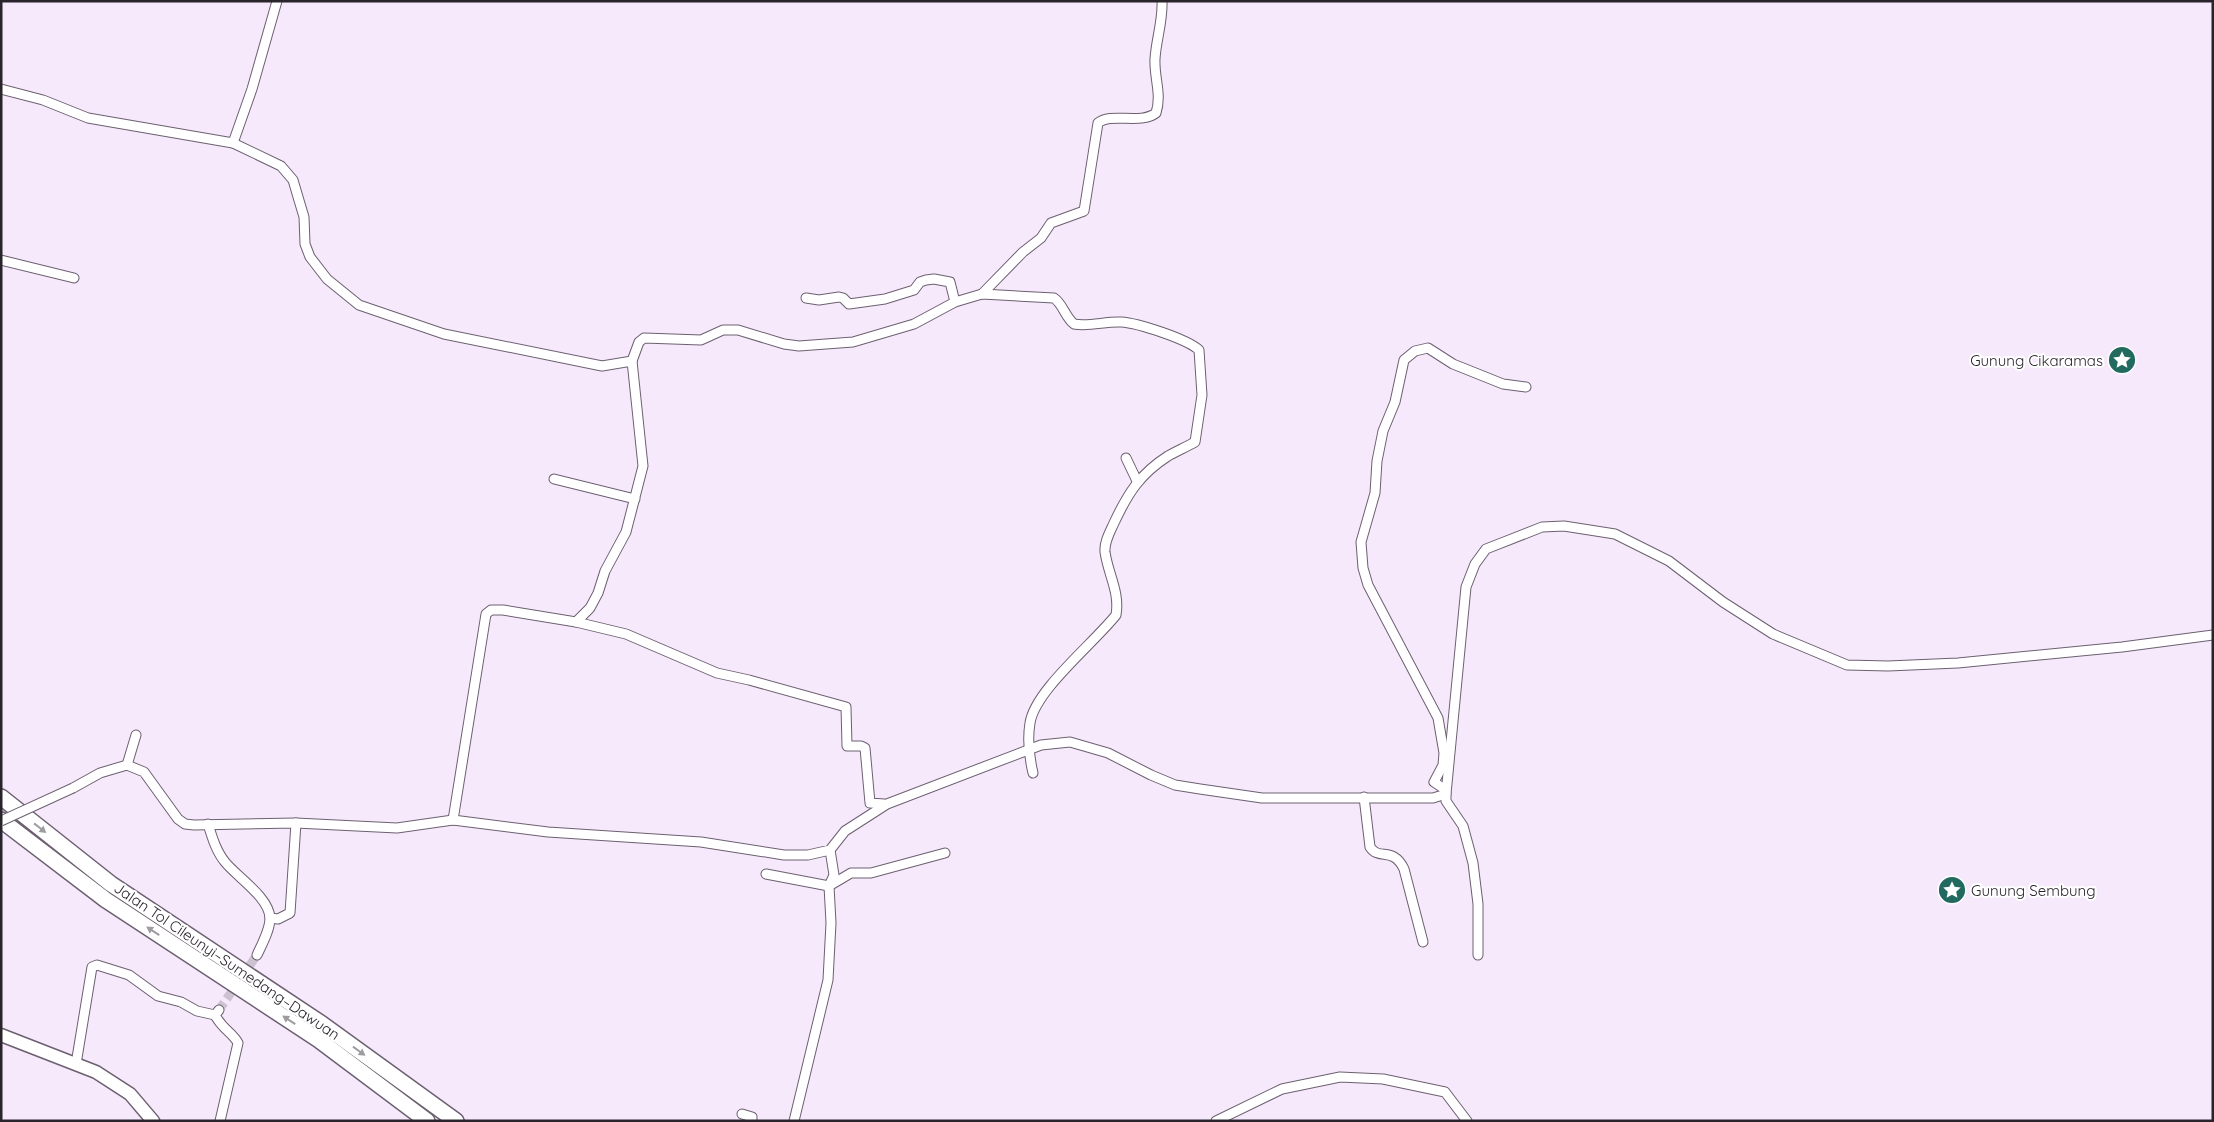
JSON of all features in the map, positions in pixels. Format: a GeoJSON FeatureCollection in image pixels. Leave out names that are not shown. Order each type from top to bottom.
{"type":"FeatureCollection","features":[{"type":"Feature","properties":{"kind":"highway","name":"Jalan Tol Cileunyi–Sumedang–Dawuan"},"geometry":{"type":"LineString","coordinates":[[1,798],[111,884],[322,1024],[456,1121]]}},
{"type":"Feature","properties":{"kind":"highway","name":"Jalan Tol Cileunyi–Sumedang–Dawuan"},"geometry":{"type":"LineString","coordinates":[[1,821],[106,900],[319,1040],[427,1121]]}},
{"type":"Feature","properties":{"kind":"main road"},"geometry":{"type":"LineString","coordinates":[[1,1035],[96,1072],[130,1094],[153,1121]]}},
{"type":"Feature","properties":{"kind":"street"},"geometry":{"type":"LineString","coordinates":[[233,143],[255,80],[276,1]]}},
{"type":"Feature","properties":{"kind":"street"},"geometry":{"type":"LineString","coordinates":[[982,294],[1024,252],[1041,238],[1051,223],[1084,211],[1098,123],[1104,119],[1136,119],[1156,113],[1160,102],[1155,73],[1155,57],[1162,1]]}},
{"type":"Feature","properties":{"kind":"street"},"geometry":{"type":"LineString","coordinates":[[1,89],[43,100],[88,118],[233,143],[281,166],[293,180],[304,217],[305,244],[310,257],[327,279],[359,305],[444,334],[602,366],[632,361]]}},
{"type":"Feature","properties":{"kind":"street"},"geometry":{"type":"LineString","coordinates":[[1,260],[74,278]]}},
{"type":"Feature","properties":{"kind":"street"},"geometry":{"type":"LineString","coordinates":[[806,298],[819,300],[839,297],[849,304],[867,302],[914,290],[920,282],[934,279],[950,282],[956,302]]}},
{"type":"Feature","properties":{"kind":"street"},"geometry":{"type":"LineString","coordinates":[[576,622],[590,608],[598,593],[605,571],[626,532],[643,466],[632,361],[639,342],[650,337],[681,341],[701,340],[723,330],[738,330],[784,344],[799,346],[853,342],[914,324],[956,302],[982,294],[1054,298],[1058,300],[1065,314],[1074,324],[1121,322],[1140,325],[1182,341],[1199,350],[1202,395],[1195,442],[1168,456],[1137,481],[1124,501],[1106,542],[1105,550],[1116,593],[1118,605],[1116,615],[1039,701],[1030,722],[1028,750],[1033,773]]}},
{"type":"Feature","properties":{"kind":"street"},"geometry":{"type":"LineString","coordinates":[[1446,794],[1443,788],[1434,782],[1443,764],[1444,753],[1438,718],[1394,637],[1381,607],[1368,584],[1363,568],[1361,542],[1376,493],[1379,447],[1383,431],[1395,402],[1401,366],[1408,355],[1415,351],[1428,348],[1453,364],[1503,384],[1526,387]]}},
{"type":"Feature","properties":{"kind":"street"},"geometry":{"type":"LineString","coordinates":[[1126,458],[1137,481]]}},
{"type":"Feature","properties":{"kind":"street"},"geometry":{"type":"LineString","coordinates":[[554,479],[635,499]]}},
{"type":"Feature","properties":{"kind":"street"},"geometry":{"type":"LineString","coordinates":[[1478,955],[1478,904],[1473,863],[1462,826],[1446,801],[1446,794],[1466,587],[1474,564],[1486,549],[1542,527],[1564,526],[1615,534],[1669,561],[1723,602],[1773,634],[1847,665],[1958,664],[2122,647],[2213,635]]}},
{"type":"Feature","properties":{"kind":"street"},"geometry":{"type":"LineString","coordinates":[[453,820],[486,614],[491,610],[503,610],[576,622],[626,634],[717,673],[750,680],[846,707],[848,746],[861,746],[865,748],[869,802],[872,804],[887,804]]}},
{"type":"Feature","properties":{"kind":"street"},"geometry":{"type":"LineString","coordinates":[[127,764],[136,735]]}},
{"type":"Feature","properties":{"kind":"street"},"geometry":{"type":"LineString","coordinates":[[1,821],[73,788],[100,773],[127,764],[144,772],[178,819],[185,824],[296,823],[397,828],[453,820],[548,832],[701,842],[784,855],[808,855],[830,850],[845,831],[887,804],[1041,745],[1070,742],[1108,753],[1175,785],[1262,798],[1433,798],[1446,794]]}},
{"type":"Feature","properties":{"kind":"street"},"geometry":{"type":"LineString","coordinates":[[1364,797],[1370,847],[1374,852],[1395,856],[1400,860],[1423,942]]}},
{"type":"Feature","properties":{"kind":"street"},"geometry":{"type":"LineString","coordinates":[[270,918],[278,919],[290,913],[296,823]]}},
{"type":"Feature","properties":{"kind":"street"},"geometry":{"type":"LineString","coordinates":[[208,824],[212,839],[225,863],[253,890],[268,910],[270,918],[257,955]]}},
{"type":"Feature","properties":{"kind":"street"},"geometry":{"type":"LineString","coordinates":[[794,1121],[828,980],[831,923],[829,886],[834,875],[830,850]]}},
{"type":"Feature","properties":{"kind":"street"},"geometry":{"type":"LineString","coordinates":[[766,874],[829,886],[851,873],[872,873],[945,853]]}},
{"type":"Feature","properties":{"kind":"street"},"geometry":{"type":"LineString","coordinates":[[76,1064],[92,967],[96,965],[129,975],[158,996],[181,1002],[197,1011],[217,1012],[225,1031],[236,1038],[238,1043],[220,1121]]}},
{"type":"Feature","properties":{"kind":"street"},"geometry":{"type":"LineString","coordinates":[[1216,1121],[1282,1088],[1340,1077],[1382,1079],[1445,1092],[1467,1121]]}},
{"type":"Feature","properties":{"kind":"street"},"geometry":{"type":"LineString","coordinates":[[742,1114],[752,1117],[752,1121]]}},
{"type":"Feature","properties":{"kind":"tunnel"},"geometry":{"type":"LineString","coordinates":[[219,1010],[257,955]]}},
{"type":"Feature","properties":{"kind":"place","name":"Gunung Cikaramas"},"geometry":{"type":"Point","coordinates":[2122,360]}},
{"type":"Feature","properties":{"kind":"place","name":"Gunung Sembung"},"geometry":{"type":"Point","coordinates":[1952,890]}}]}
